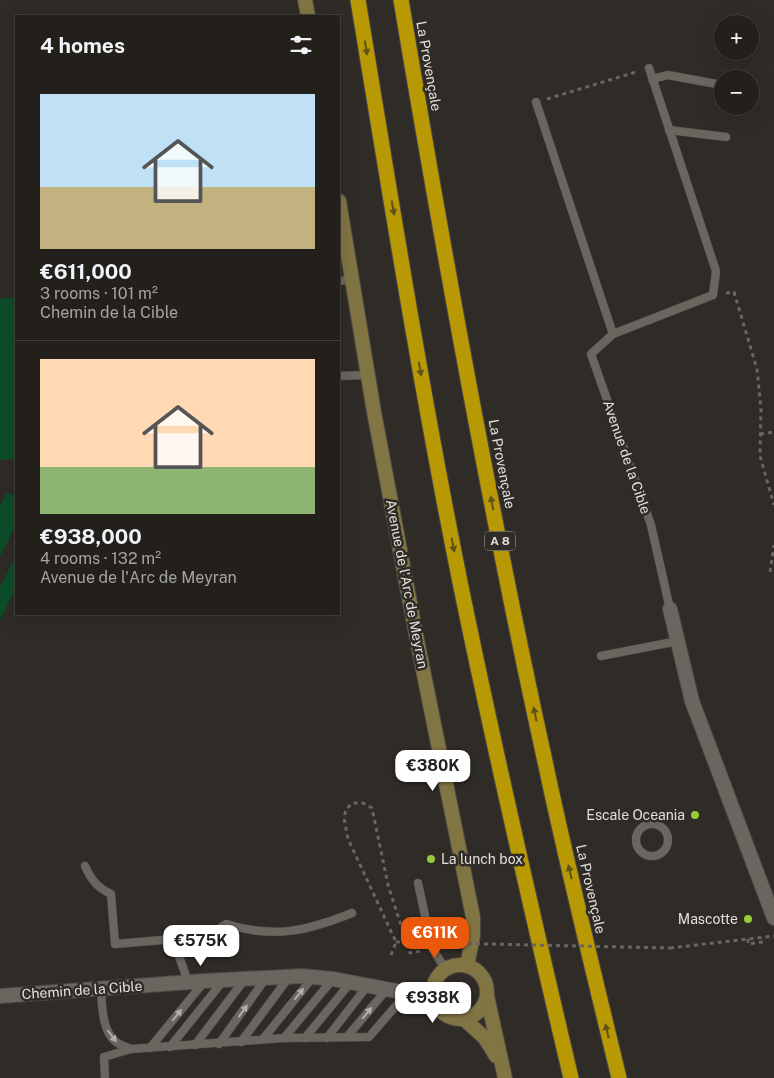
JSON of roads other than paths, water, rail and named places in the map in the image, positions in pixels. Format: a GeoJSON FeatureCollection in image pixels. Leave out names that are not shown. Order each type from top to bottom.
{"type":"FeatureCollection","features":[{"type":"Feature","properties":{"kind":"highway"},"geometry":{"type":"LineString","coordinates":[[358,0],[420,367],[460,580],[500,773],[571,1078]]}},
{"type":"Feature","properties":{"kind":"highway","name":"La Provençale"},"geometry":{"type":"LineString","coordinates":[[401,0],[505,571],[546,767],[619,1078]]}},
{"type":"Feature","properties":{"kind":"main road"},"geometry":{"type":"LineString","coordinates":[[305,0],[308,15]]}},
{"type":"Feature","properties":{"kind":"main road","name":"Avenue de l'Arc de Meyran"},"geometry":{"type":"LineString","coordinates":[[340,214],[345,280],[368,375],[420,654],[473,917],[473,936],[467,966]]}},
{"type":"Feature","properties":{"kind":"main road"},"geometry":{"type":"LineString","coordinates":[[487,996],[480,1011],[464,1019],[449,1017],[442,1013],[434,1000],[433,992],[437,978],[454,966],[467,966],[474,969],[485,981],[503,1071]]}},
{"type":"Feature","properties":{"kind":"main road"},"geometry":{"type":"LineString","coordinates":[[464,1019],[485,1038],[503,1071]]}},
{"type":"Feature","properties":{"kind":"street","name":"Avenue de la Cible"},"geometry":{"type":"LineString","coordinates":[[670,609],[692,701],[774,918]]}},
{"type":"Feature","properties":{"kind":"street","name":"Chemin de la Cible"},"geometry":{"type":"LineString","coordinates":[[0,996],[187,982],[289,977],[333,979],[407,992],[433,992]]}},
{"type":"Feature","properties":{"kind":"lane","name":"Avenue de la Cible"},"geometry":{"type":"LineString","coordinates":[[649,68],[716,271],[713,296],[613,334],[590,354],[651,525],[670,609]]}},
{"type":"Feature","properties":{"kind":"lane"},"geometry":{"type":"LineString","coordinates":[[652,80],[668,75],[714,84]]}},
{"type":"Feature","properties":{"kind":"lane"},"geometry":{"type":"LineString","coordinates":[[536,102],[613,334]]}},
{"type":"Feature","properties":{"kind":"lane"},"geometry":{"type":"LineString","coordinates":[[670,130],[726,137]]}},
{"type":"Feature","properties":{"kind":"lane"},"geometry":{"type":"LineString","coordinates":[[340,376],[368,375]]}},
{"type":"Feature","properties":{"kind":"lane"},"geometry":{"type":"LineString","coordinates":[[601,656],[678,641]]}},
{"type":"Feature","properties":{"kind":"lane"},"geometry":{"type":"LineString","coordinates":[[648,824],[659,826],[667,833],[668,844],[666,849],[657,856],[647,856],[636,845],[637,834],[643,826],[648,824]]}},
{"type":"Feature","properties":{"kind":"lane"},"geometry":{"type":"LineString","coordinates":[[85,866],[91,880],[104,891],[111,894],[115,944],[208,936],[226,924],[244,930],[285,932],[336,919],[352,912]]}},
{"type":"Feature","properties":{"kind":"lane"},"geometry":{"type":"LineString","coordinates":[[418,883],[432,948],[446,970]]}},
{"type":"Feature","properties":{"kind":"lane"},"geometry":{"type":"LineString","coordinates":[[174,939],[187,982]]}},
{"type":"Feature","properties":{"kind":"lane"},"geometry":{"type":"LineString","coordinates":[[241,1042],[289,977]]}},
{"type":"Feature","properties":{"kind":"lane"},"geometry":{"type":"LineString","coordinates":[[263,1039],[313,977]]}},
{"type":"Feature","properties":{"kind":"lane"},"geometry":{"type":"LineString","coordinates":[[219,1044],[267,978]]}},
{"type":"Feature","properties":{"kind":"lane"},"geometry":{"type":"LineString","coordinates":[[195,1045],[245,979]]}},
{"type":"Feature","properties":{"kind":"lane"},"geometry":{"type":"LineString","coordinates":[[284,1038],[333,979]]}},
{"type":"Feature","properties":{"kind":"lane"},"geometry":{"type":"LineString","coordinates":[[170,1047],[224,980]]}},
{"type":"Feature","properties":{"kind":"lane"},"geometry":{"type":"LineString","coordinates":[[150,1048],[204,981]]}},
{"type":"Feature","properties":{"kind":"lane"},"geometry":{"type":"LineString","coordinates":[[304,1038],[351,982]]}},
{"type":"Feature","properties":{"kind":"lane"},"geometry":{"type":"LineString","coordinates":[[327,1038],[368,985]]}},
{"type":"Feature","properties":{"kind":"lane"},"geometry":{"type":"LineString","coordinates":[[102,989],[102,1003],[107,1030],[116,1042],[131,1049]]}},
{"type":"Feature","properties":{"kind":"lane"},"geometry":{"type":"LineString","coordinates":[[347,1037],[386,989]]}},
{"type":"Feature","properties":{"kind":"lane"},"geometry":{"type":"LineString","coordinates":[[105,1078],[104,1057],[131,1049],[219,1044],[263,1039],[369,1037],[407,992]]}},
{"type":"Feature","properties":{"kind":"place","name":"Escale Oceania"},"geometry":{"type":"Point","coordinates":[695,815]}},
{"type":"Feature","properties":{"kind":"place","name":"La lunch box"},"geometry":{"type":"Point","coordinates":[431,859]}},
{"type":"Feature","properties":{"kind":"place","name":"Mascotte"},"geometry":{"type":"Point","coordinates":[748,919]}}]}
